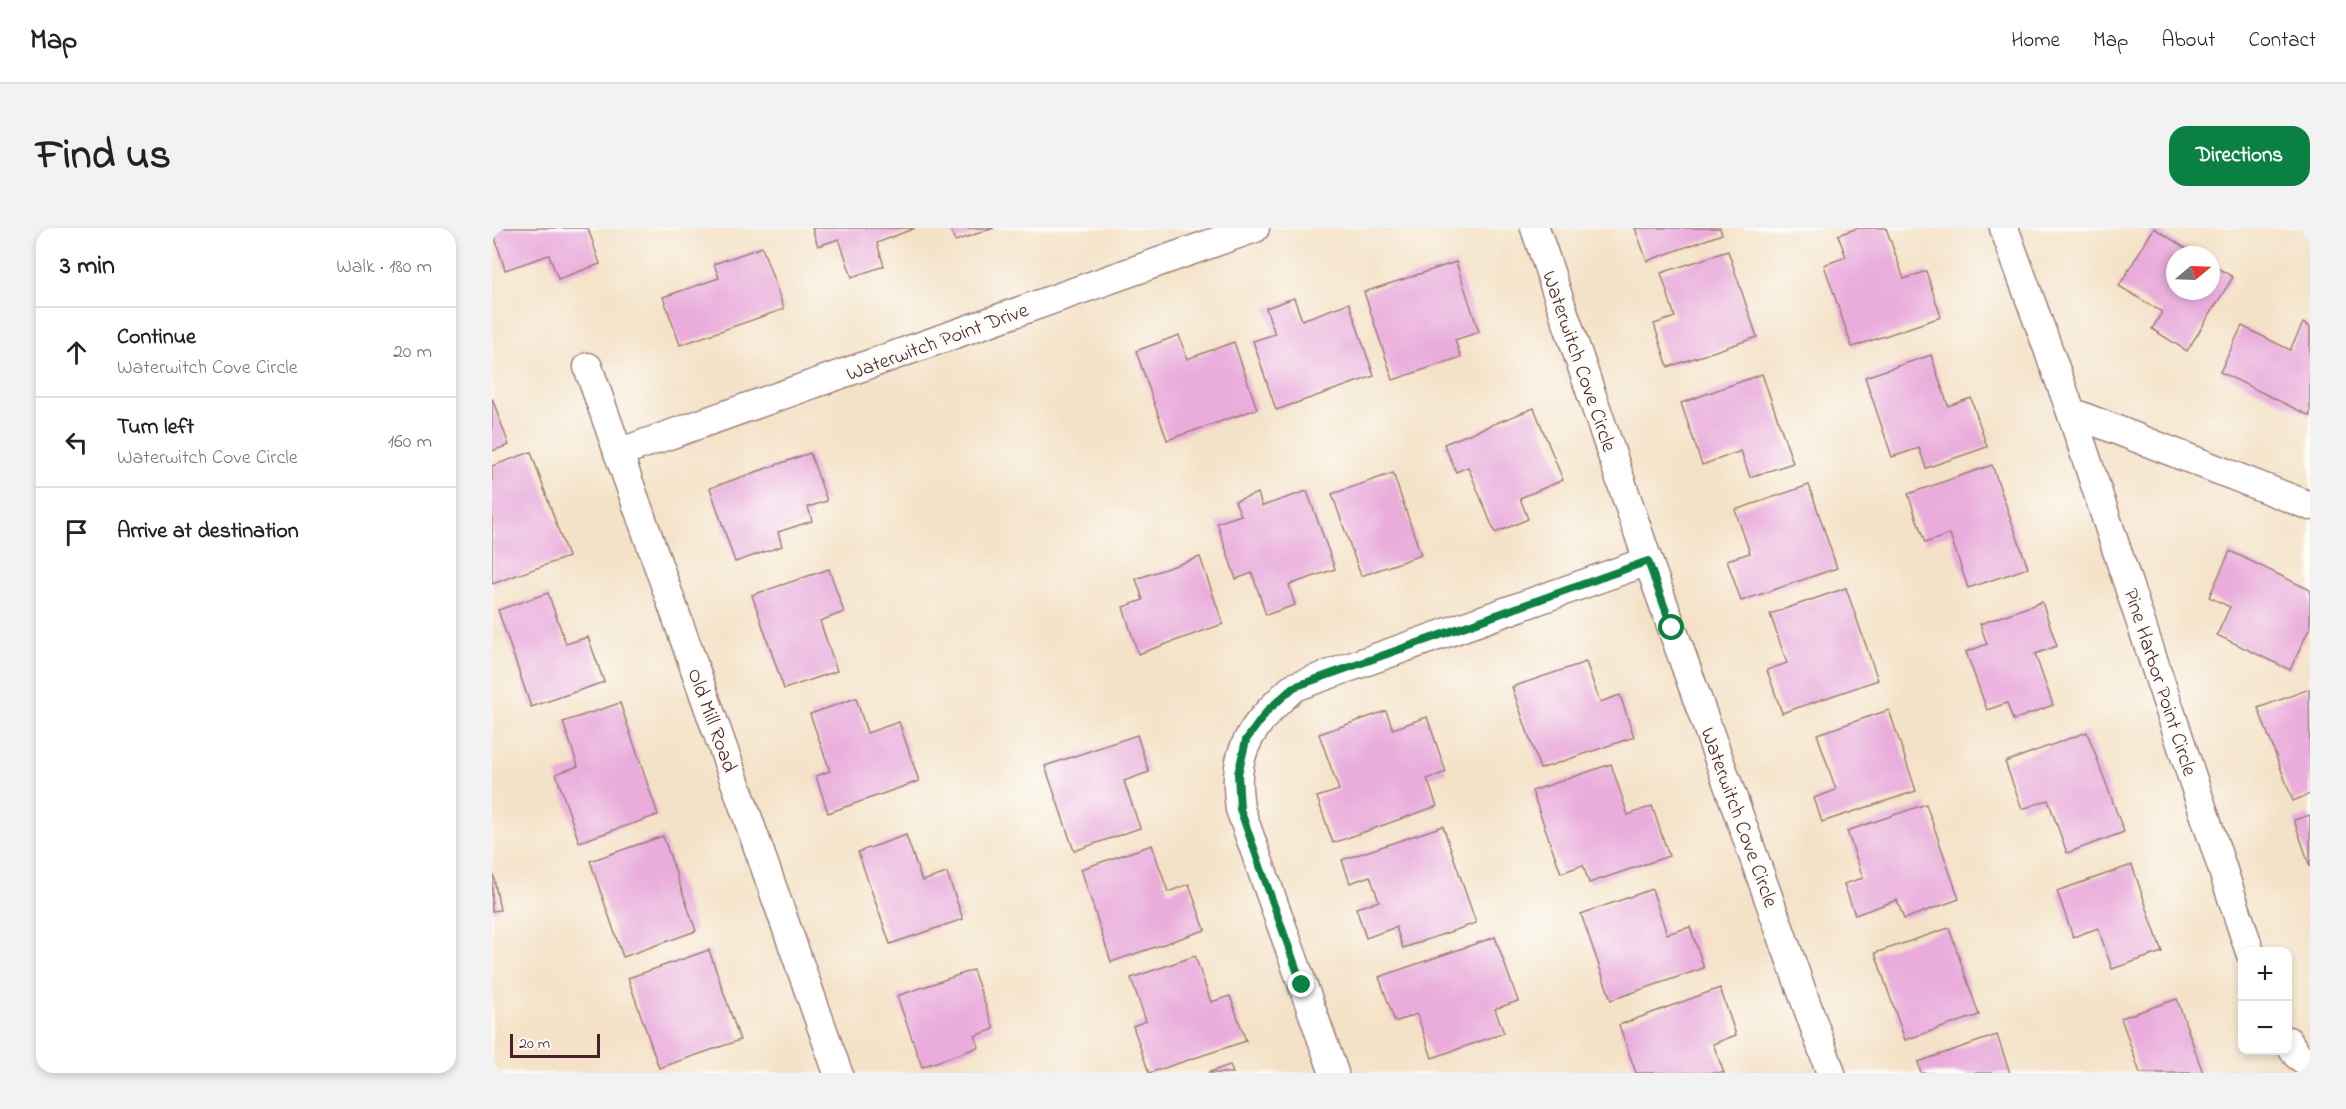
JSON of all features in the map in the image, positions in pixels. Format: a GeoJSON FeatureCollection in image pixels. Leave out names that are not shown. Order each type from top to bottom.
{"type":"FeatureCollection","features":[{"type":"Feature","properties":{"kind":"street","name":"Waterwitch Point Drive"},"geometry":{"type":"LineString","coordinates":[[618,453],[1255,228]]}},
{"type":"Feature","properties":{"kind":"street","name":"Waterwitch Cove Circle"},"geometry":{"type":"LineString","coordinates":[[1535,228],[1648,561],[1831,1073]]}},
{"type":"Feature","properties":{"kind":"street","name":"Pine Harbor Point Circle"},"geometry":{"type":"LineString","coordinates":[[2004,228],[2071,412],[2249,947]]}},
{"type":"Feature","properties":{"kind":"street","name":"Old Mill Road"},"geometry":{"type":"LineString","coordinates":[[588,367],[838,1073]]}},
{"type":"Feature","properties":{"kind":"street"},"geometry":{"type":"LineString","coordinates":[[2071,412],[2310,506]]}},
{"type":"Feature","properties":{"kind":"street"},"geometry":{"type":"LineString","coordinates":[[1334,1073],[1240,809],[1238,774],[1246,740],[1268,710],[1294,687],[1648,561]]}},
{"type":"Feature","properties":{"kind":"street"},"geometry":{"type":"LineString","coordinates":[[2292,1047],[2310,1064]]}},
{"type":"Feature","properties":{"kind":"building"},"geometry":{"type":"Polygon","coordinates":[[[492,228],[588,228],[600,264],[558,279],[549,255],[505,270],[492,228]]]}},
{"type":"Feature","properties":{"kind":"building"},"geometry":{"type":"Polygon","coordinates":[[[812,228],[915,228],[877,243],[884,266],[852,277],[839,239],[818,246],[812,228]]]}},
{"type":"Feature","properties":{"kind":"building"},"geometry":{"type":"Polygon","coordinates":[[[950,228],[994,228],[955,241],[950,228]]]}},
{"type":"Feature","properties":{"kind":"building"},"geometry":{"type":"Polygon","coordinates":[[[1635,228],[1720,228],[1722,234],[1647,261],[1635,228]]]}},
{"type":"Feature","properties":{"kind":"building"},"geometry":{"type":"Polygon","coordinates":[[[1858,228],[1886,228],[1904,279],[1926,271],[1941,317],[1852,347],[1824,265],[1846,257],[1838,235],[1858,228]]]}},
{"type":"Feature","properties":{"kind":"building"},"geometry":{"type":"Polygon","coordinates":[[[2154,228],[2182,246],[2166,246],[2166,300],[2219,300],[2187,351],[2152,329],[2162,312],[2119,286],[2154,228]]]}},
{"type":"Feature","properties":{"kind":"building"},"geometry":{"type":"Polygon","coordinates":[[[762,247],[784,309],[680,345],[663,297],[719,278],[714,264],[762,247]]]}},
{"type":"Feature","properties":{"kind":"building"},"geometry":{"type":"Polygon","coordinates":[[[1728,251],[1757,337],[1668,367],[1654,324],[1675,317],[1661,273],[1728,251]]]}},
{"type":"Feature","properties":{"kind":"building"},"geometry":{"type":"Polygon","coordinates":[[[1456,262],[1479,332],[1455,340],[1461,357],[1393,380],[1364,292],[1456,262]]]}},
{"type":"Feature","properties":{"kind":"building"},"geometry":{"type":"Polygon","coordinates":[[[2220,269],[2233,277],[2220,298],[2220,269]]]}},
{"type":"Feature","properties":{"kind":"building"},"geometry":{"type":"Polygon","coordinates":[[[1294,298],[1302,320],[1349,303],[1374,376],[1276,410],[1253,341],[1275,334],[1266,308],[1294,298]]]}},
{"type":"Feature","properties":{"kind":"building"},"geometry":{"type":"Polygon","coordinates":[[[2303,323],[2310,327],[2310,416],[2220,372],[2242,326],[2290,350],[2303,323]]]}},
{"type":"Feature","properties":{"kind":"building"},"geometry":{"type":"Polygon","coordinates":[[[1179,335],[1187,359],[1234,342],[1257,409],[1167,440],[1136,351],[1179,335]]]}},
{"type":"Feature","properties":{"kind":"building"},"geometry":{"type":"Polygon","coordinates":[[[1931,355],[1948,406],[1971,398],[1987,447],[1926,468],[1919,448],[1892,457],[1865,377],[1931,355]]]}},
{"type":"Feature","properties":{"kind":"building"},"geometry":{"type":"Polygon","coordinates":[[[1762,374],[1793,463],[1750,477],[1741,451],[1702,465],[1681,403],[1762,374]]]}},
{"type":"Feature","properties":{"kind":"building"},"geometry":{"type":"Polygon","coordinates":[[[492,398],[509,445],[492,451],[492,398]]]}},
{"type":"Feature","properties":{"kind":"building"},"geometry":{"type":"Polygon","coordinates":[[[1534,408],[1563,480],[1520,498],[1528,519],[1495,533],[1468,467],[1456,472],[1444,444],[1534,408]]]}},
{"type":"Feature","properties":{"kind":"building"},"geometry":{"type":"Polygon","coordinates":[[[531,452],[568,557],[492,584],[492,466],[531,452]]]}},
{"type":"Feature","properties":{"kind":"building"},"geometry":{"type":"Polygon","coordinates":[[[810,453],[827,501],[808,507],[812,521],[778,532],[782,546],[735,562],[710,488],[810,453]]]}},
{"type":"Feature","properties":{"kind":"building"},"geometry":{"type":"Polygon","coordinates":[[[1992,465],[2028,568],[1968,588],[1950,534],[1925,543],[1908,494],[1992,465]]]}},
{"type":"Feature","properties":{"kind":"building"},"geometry":{"type":"Polygon","coordinates":[[[1393,473],[1421,555],[1361,576],[1332,494],[1393,473]]]}},
{"type":"Feature","properties":{"kind":"building"},"geometry":{"type":"Polygon","coordinates":[[[1809,485],[1837,568],[1741,601],[1727,560],[1750,553],[1735,510],[1809,485]]]}},
{"type":"Feature","properties":{"kind":"building"},"geometry":{"type":"Polygon","coordinates":[[[1307,491],[1335,569],[1289,585],[1295,605],[1266,615],[1252,573],[1236,579],[1217,523],[1241,515],[1235,501],[1258,493],[1262,506],[1307,491]]]}},
{"type":"Feature","properties":{"kind":"building"},"geometry":{"type":"Polygon","coordinates":[[[2230,551],[2310,590],[2310,627],[2290,670],[2217,635],[2230,607],[2209,597],[2230,551]]]}},
{"type":"Feature","properties":{"kind":"building"},"geometry":{"type":"Polygon","coordinates":[[[1200,557],[1223,624],[1138,654],[1123,607],[1143,600],[1136,579],[1200,557]]]}},
{"type":"Feature","properties":{"kind":"building"},"geometry":{"type":"Polygon","coordinates":[[[829,569],[844,612],[820,621],[837,671],[784,689],[752,595],[829,569]]]}},
{"type":"Feature","properties":{"kind":"building"},"geometry":{"type":"Polygon","coordinates":[[[1846,588],[1878,680],[1782,713],[1767,670],[1787,663],[1770,614],[1846,588]]]}},
{"type":"Feature","properties":{"kind":"building"},"geometry":{"type":"Polygon","coordinates":[[[548,593],[566,644],[588,637],[604,682],[531,707],[498,610],[548,593]]]}},
{"type":"Feature","properties":{"kind":"building"},"geometry":{"type":"Polygon","coordinates":[[[2042,602],[2057,646],[2035,654],[2053,705],[2013,720],[2007,703],[1987,710],[1966,652],[1987,644],[1980,624],[2042,602]]]}},
{"type":"Feature","properties":{"kind":"building"},"geometry":{"type":"Polygon","coordinates":[[[1586,662],[1600,702],[1620,695],[1634,737],[1540,769],[1512,687],[1586,662]]]}},
{"type":"Feature","properties":{"kind":"building"},"geometry":{"type":"Polygon","coordinates":[[[2309,689],[2310,794],[2293,801],[2258,708],[2309,689]]]}},
{"type":"Feature","properties":{"kind":"building"},"geometry":{"type":"Polygon","coordinates":[[[856,698],[867,733],[899,722],[919,781],[828,813],[816,776],[830,771],[810,714],[856,698]]]}},
{"type":"Feature","properties":{"kind":"building"},"geometry":{"type":"Polygon","coordinates":[[[620,703],[658,815],[579,842],[556,774],[578,766],[563,722],[620,703]]]}},
{"type":"Feature","properties":{"kind":"building"},"geometry":{"type":"Polygon","coordinates":[[[1889,710],[1916,791],[1822,822],[1814,798],[1836,790],[1817,734],[1889,710]]]}},
{"type":"Feature","properties":{"kind":"building"},"geometry":{"type":"Polygon","coordinates":[[[1386,711],[1393,729],[1427,717],[1446,772],[1427,779],[1437,806],[1333,843],[1317,797],[1339,790],[1319,734],[1386,711]]]}},
{"type":"Feature","properties":{"kind":"building"},"geometry":{"type":"Polygon","coordinates":[[[2087,732],[2124,832],[2067,853],[2048,800],[2022,809],[2005,762],[2087,732]]]}},
{"type":"Feature","properties":{"kind":"building"},"geometry":{"type":"Polygon","coordinates":[[[1137,735],[1149,772],[1124,781],[1140,828],[1074,851],[1045,766],[1137,735]]]}},
{"type":"Feature","properties":{"kind":"building"},"geometry":{"type":"Polygon","coordinates":[[[1611,764],[1628,815],[1652,806],[1669,856],[1589,883],[1583,865],[1561,873],[1532,791],[1611,764]]]}},
{"type":"Feature","properties":{"kind":"building"},"geometry":{"type":"Polygon","coordinates":[[[1926,804],[1959,899],[1904,919],[1897,900],[1855,915],[1844,884],[1863,878],[1847,831],[1926,804]]]}},
{"type":"Feature","properties":{"kind":"building"},"geometry":{"type":"Polygon","coordinates":[[[2310,815],[2310,867],[2294,820],[2310,815]]]}},
{"type":"Feature","properties":{"kind":"building"},"geometry":{"type":"Polygon","coordinates":[[[1443,826],[1476,923],[1403,948],[1396,927],[1366,938],[1356,908],[1379,901],[1370,876],[1350,883],[1342,860],[1443,826]]]}},
{"type":"Feature","properties":{"kind":"building"},"geometry":{"type":"Polygon","coordinates":[[[906,835],[922,881],[947,873],[963,919],[890,944],[858,852],[906,835]]]}},
{"type":"Feature","properties":{"kind":"building"},"geometry":{"type":"Polygon","coordinates":[[[663,836],[696,931],[623,957],[590,861],[663,836]]]}},
{"type":"Feature","properties":{"kind":"building"},"geometry":{"type":"Polygon","coordinates":[[[1152,845],[1168,892],[1189,884],[1205,930],[1111,962],[1081,869],[1152,845]]]}},
{"type":"Feature","properties":{"kind":"building"},"geometry":{"type":"Polygon","coordinates":[[[2132,865],[2162,952],[2112,969],[2098,928],[2073,937],[2057,891],[2132,865]]]}},
{"type":"Feature","properties":{"kind":"building"},"geometry":{"type":"Polygon","coordinates":[[[492,868],[500,910],[492,911],[492,868]]]}},
{"type":"Feature","properties":{"kind":"building"},"geometry":{"type":"Polygon","coordinates":[[[1652,889],[1667,934],[1690,927],[1704,968],[1611,1000],[1581,914],[1652,889]]]}},
{"type":"Feature","properties":{"kind":"building"},"geometry":{"type":"Polygon","coordinates":[[[1949,928],[1979,1015],[1905,1040],[1875,953],[1949,928]]]}},
{"type":"Feature","properties":{"kind":"building"},"geometry":{"type":"Polygon","coordinates":[[[1495,937],[1518,1001],[1495,1009],[1504,1033],[1432,1058],[1417,1014],[1395,1022],[1379,977],[1495,937]]]}},
{"type":"Feature","properties":{"kind":"building"},"geometry":{"type":"Polygon","coordinates":[[[709,950],[740,1040],[659,1068],[628,978],[709,950]]]}},
{"type":"Feature","properties":{"kind":"building"},"geometry":{"type":"Polygon","coordinates":[[[1195,956],[1211,1002],[1230,996],[1246,1041],[1149,1073],[1133,1026],[1146,1021],[1131,978],[1195,956]]]}},
{"type":"Feature","properties":{"kind":"building"},"geometry":{"type":"Polygon","coordinates":[[[973,970],[994,1029],[975,1036],[979,1047],[922,1067],[897,996],[973,970]]]}},
{"type":"Feature","properties":{"kind":"building"},"geometry":{"type":"Polygon","coordinates":[[[1720,988],[1736,1035],[1713,1044],[1724,1073],[1636,1073],[1619,1025],[1720,988]]]}},
{"type":"Feature","properties":{"kind":"building"},"geometry":{"type":"Polygon","coordinates":[[[2177,999],[2203,1073],[2140,1073],[2121,1018],[2177,999]]]}},
{"type":"Feature","properties":{"kind":"building"},"geometry":{"type":"Polygon","coordinates":[[[1997,1035],[2010,1073],[1921,1073],[1918,1062],[1997,1035]]]}},
{"type":"Feature","properties":{"kind":"building"},"geometry":{"type":"Polygon","coordinates":[[[1230,1065],[1233,1073],[1207,1073],[1230,1065]]]}},
{"type":"Feature","properties":{"kind":"route"},"geometry":{"type":"LineString","coordinates":[[1302,985],[1240,809],[1238,774],[1246,740],[1268,710],[1294,687],[1648,561],[1672,628]]}}]}
